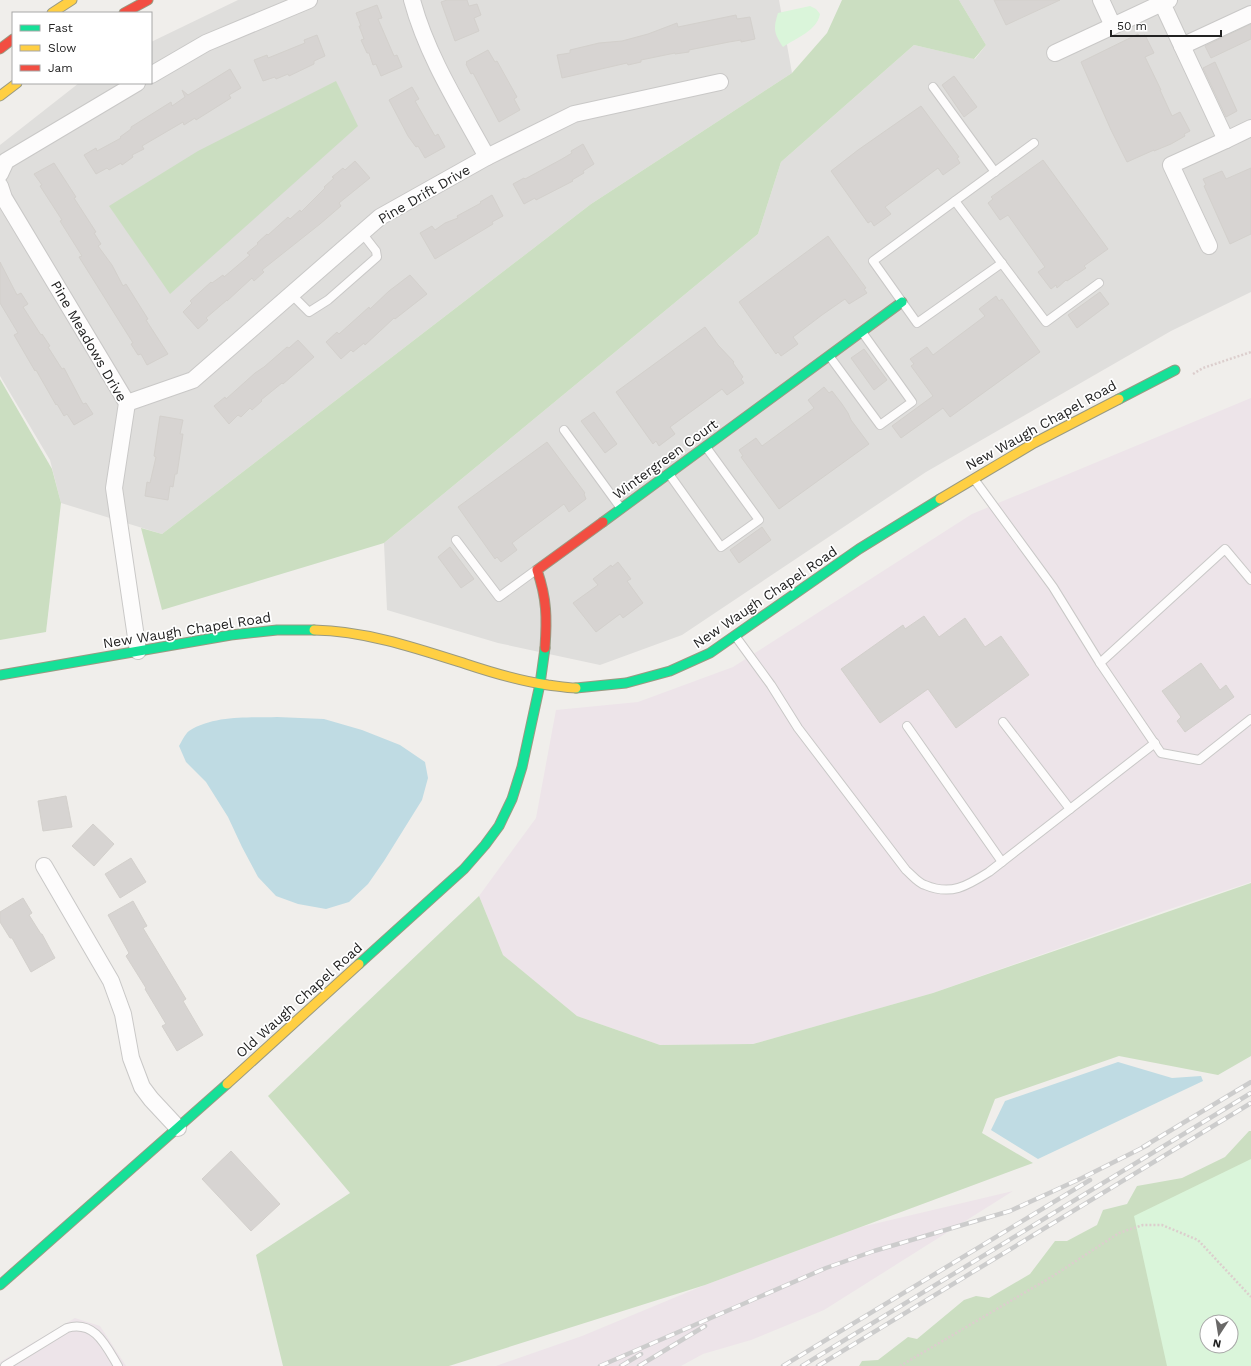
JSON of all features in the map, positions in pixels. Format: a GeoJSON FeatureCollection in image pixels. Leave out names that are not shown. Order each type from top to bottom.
{"type":"FeatureCollection","features":[{"type":"Feature","properties":{"kind":"street"},"geometry":{"type":"LineString","coordinates":[[54,12],[72,0]]}},
{"type":"Feature","properties":{"kind":"street"},"geometry":{"type":"LineString","coordinates":[[126,12],[148,0]]}},
{"type":"Feature","properties":{"kind":"street"},"geometry":{"type":"LineString","coordinates":[[152,74],[206,44],[309,0]]}},
{"type":"Feature","properties":{"kind":"street"},"geometry":{"type":"LineString","coordinates":[[412,0],[417,17],[442,76],[487,157]]}},
{"type":"Feature","properties":{"kind":"street"},"geometry":{"type":"LineString","coordinates":[[1101,0],[1113,26]]}},
{"type":"Feature","properties":{"kind":"street"},"geometry":{"type":"LineString","coordinates":[[1055,52],[1165,2],[1182,46],[1226,140]]}},
{"type":"Feature","properties":{"kind":"street"},"geometry":{"type":"LineString","coordinates":[[1182,46],[1251,14]]}},
{"type":"Feature","properties":{"kind":"street"},"geometry":{"type":"LineString","coordinates":[[0,49],[12,40]]}},
{"type":"Feature","properties":{"kind":"street","name":"Pine Drift Drive"},"geometry":{"type":"LineString","coordinates":[[127,403],[193,380],[380,217],[487,157],[574,114],[720,82]]}},
{"type":"Feature","properties":{"kind":"street"},"geometry":{"type":"LineString","coordinates":[[0,96],[16,84]]}},
{"type":"Feature","properties":{"kind":"street"},"geometry":{"type":"LineString","coordinates":[[0,174],[6,161],[135,84]]}},
{"type":"Feature","properties":{"kind":"street"},"geometry":{"type":"LineString","coordinates":[[1209,246],[1171,165],[1251,128]]}},
{"type":"Feature","properties":{"kind":"street","name":"Pine Meadows Drive"},"geometry":{"type":"LineString","coordinates":[[0,186],[4,198],[127,403],[114,488],[138,651]]}},
{"type":"Feature","properties":{"kind":"street","name":"Wintergreen Court"},"geometry":{"type":"LineString","coordinates":[[537,570],[902,302]]}},
{"type":"Feature","properties":{"kind":"street","name":"New Waugh Chapel Road"},"geometry":{"type":"LineString","coordinates":[[0,675],[231,635],[277,630],[316,630],[355,634],[404,644],[509,678],[539,684],[569,688],[626,683],[648,678],[691,663],[710,653],[859,549],[973,478],[1041,439],[1175,370]]}},
{"type":"Feature","properties":{"kind":"street"},"geometry":{"type":"LineString","coordinates":[[537,570],[544,598],[546,625],[544,656],[539,684]]}},
{"type":"Feature","properties":{"kind":"street","name":"Old Waugh Chapel Road"},"geometry":{"type":"LineString","coordinates":[[0,1285],[178,1128],[464,869],[486,845],[503,819],[516,791],[539,684]]}},
{"type":"Feature","properties":{"kind":"street"},"geometry":{"type":"LineString","coordinates":[[44,866],[111,981],[123,1014],[131,1058],[142,1087],[178,1128]]}},
{"type":"Feature","properties":{"kind":"lane"},"geometry":{"type":"LineString","coordinates":[[933,88],[995,172]]}},
{"type":"Feature","properties":{"kind":"lane"},"geometry":{"type":"LineString","coordinates":[[1002,263],[917,322],[873,261],[1034,143]]}},
{"type":"Feature","properties":{"kind":"lane"},"geometry":{"type":"LineString","coordinates":[[955,201],[1046,322],[1099,283]]}},
{"type":"Feature","properties":{"kind":"lane"},"geometry":{"type":"LineString","coordinates":[[291,294],[309,312],[328,300],[377,257],[376,251],[362,233]]}},
{"type":"Feature","properties":{"kind":"lane"},"geometry":{"type":"LineString","coordinates":[[829,356],[880,425],[912,402],[862,332]]}},
{"type":"Feature","properties":{"kind":"lane"},"geometry":{"type":"LineString","coordinates":[[564,430],[621,508]]}},
{"type":"Feature","properties":{"kind":"lane"},"geometry":{"type":"LineString","coordinates":[[668,474],[721,547],[759,520],[706,446]]}},
{"type":"Feature","properties":{"kind":"lane"},"geometry":{"type":"LineString","coordinates":[[973,478],[1053,587],[1100,663],[1161,753],[1199,760],[1251,719]]}},
{"type":"Feature","properties":{"kind":"lane"},"geometry":{"type":"LineString","coordinates":[[456,540],[498,597],[537,570]]}},
{"type":"Feature","properties":{"kind":"lane"},"geometry":{"type":"LineString","coordinates":[[1100,663],[1225,549],[1251,580]]}},
{"type":"Feature","properties":{"kind":"lane"},"geometry":{"type":"LineString","coordinates":[[736,636],[771,685],[798,728],[906,870],[924,885],[946,891],[967,886],[989,872],[1155,743]]}},
{"type":"Feature","properties":{"kind":"lane"},"geometry":{"type":"LineString","coordinates":[[1003,722],[1070,809]]}},
{"type":"Feature","properties":{"kind":"lane"},"geometry":{"type":"LineString","coordinates":[[907,726],[1002,862]]}},
{"type":"Feature","properties":{"kind":"lane"},"geometry":{"type":"LineString","coordinates":[[6,1366],[68,1328],[83,1326],[103,1340],[118,1366]]}},
{"type":"Feature","properties":{"kind":"path"},"geometry":{"type":"LineString","coordinates":[[1190,376],[1203,368],[1251,352]]}},
{"type":"Feature","properties":{"kind":"path"},"geometry":{"type":"LineString","coordinates":[[900,1366],[1053,1276],[1119,1233],[1143,1225],[1162,1225],[1198,1240],[1251,1297]]}},
{"type":"Feature","properties":{"kind":"shaded area"},"geometry":{"type":"Polygon","coordinates":[[[238,0],[779,0],[792,73],[591,204],[162,534],[61,503],[50,460],[0,376],[0,145],[78,84],[152,84],[152,42],[238,0]]]}},
{"type":"Feature","properties":{"kind":"shaded area"},"geometry":{"type":"Polygon","coordinates":[[[959,0],[1251,0],[1251,292],[1171,331],[926,472],[682,635],[600,665],[498,643],[387,610],[384,543],[758,234],[781,162],[914,45],[975,59],[986,45],[959,0]]]}},
{"type":"Feature","properties":{"kind":"shaded area"},"geometry":{"type":"Polygon","coordinates":[[[1251,398],[1251,882],[1167,910],[933,993],[753,1044],[660,1045],[577,1016],[503,955],[479,896],[536,818],[556,710],[638,702],[733,667],[972,514],[1251,398]]]}},
{"type":"Feature","properties":{"kind":"shaded area"},"geometry":{"type":"Polygon","coordinates":[[[1013,1191],[824,1310],[751,1340],[703,1354],[681,1366],[496,1366],[582,1336],[705,1285],[861,1227],[1013,1191]]]}},
{"type":"Feature","properties":{"kind":"shaded area"},"geometry":{"type":"Polygon","coordinates":[[[75,1318],[100,1326],[126,1366],[0,1366],[0,1362],[75,1318]]]}},
{"type":"Feature","properties":{"kind":"green space"},"geometry":{"type":"Polygon","coordinates":[[[842,0],[959,0],[986,45],[974,59],[914,45],[781,162],[758,234],[384,543],[162,610],[141,528],[162,534],[591,204],[792,73],[827,33],[842,0]]]}},
{"type":"Feature","properties":{"kind":"green space"},"geometry":{"type":"Polygon","coordinates":[[[810,6],[816,9],[820,14],[815,25],[805,34],[783,47],[775,31],[775,23],[778,13],[810,6]]]}},
{"type":"Feature","properties":{"kind":"green space"},"geometry":{"type":"Polygon","coordinates":[[[336,81],[358,126],[170,294],[109,206],[198,151],[336,81]]]}},
{"type":"Feature","properties":{"kind":"green space"},"geometry":{"type":"Polygon","coordinates":[[[0,379],[52,469],[61,503],[46,632],[0,640],[0,379]]]}},
{"type":"Feature","properties":{"kind":"green space"},"geometry":{"type":"Polygon","coordinates":[[[1251,883],[1251,1056],[1218,1075],[1119,1056],[995,1099],[982,1133],[1033,1163],[705,1285],[449,1366],[283,1366],[256,1255],[350,1193],[268,1096],[479,896],[503,955],[577,1016],[660,1045],[753,1044],[933,993],[1251,883]]]}},
{"type":"Feature","properties":{"kind":"green space"},"geometry":{"type":"Polygon","coordinates":[[[1249,1131],[1251,1131],[1251,1366],[859,1366],[862,1361],[878,1360],[908,1337],[917,1339],[964,1300],[976,1296],[989,1298],[1030,1274],[1055,1241],[1067,1241],[1097,1225],[1103,1210],[1127,1204],[1137,1186],[1182,1178],[1225,1157],[1249,1131]]]}},
{"type":"Feature","properties":{"kind":"green space"},"geometry":{"type":"Polygon","coordinates":[[[1251,1159],[1251,1366],[1167,1366],[1134,1216],[1251,1159]]]}},
{"type":"Feature","properties":{"kind":"water"},"geometry":{"type":"Polygon","coordinates":[[[277,717],[324,719],[362,730],[400,745],[425,762],[428,778],[422,800],[368,884],[349,902],[326,909],[298,904],[276,896],[258,877],[228,817],[206,782],[186,762],[179,746],[189,731],[209,722],[232,718],[277,717]]]}},
{"type":"Feature","properties":{"kind":"water"},"geometry":{"type":"Polygon","coordinates":[[[1118,1062],[1172,1078],[1201,1076],[1203,1081],[1038,1159],[991,1130],[1005,1101],[1118,1062]]]}},
{"type":"Feature","properties":{"kind":"building"},"geometry":{"type":"Polygon","coordinates":[[[447,0],[467,0],[469,6],[477,4],[481,15],[474,18],[479,31],[455,41],[441,2],[447,0]]]}},
{"type":"Feature","properties":{"kind":"building"},"geometry":{"type":"Polygon","coordinates":[[[994,0],[1060,0],[1006,25],[994,0]]]}},
{"type":"Feature","properties":{"kind":"building"},"geometry":{"type":"Polygon","coordinates":[[[377,5],[382,18],[378,19],[394,56],[397,55],[402,67],[381,76],[376,64],[373,65],[369,53],[367,53],[361,40],[364,39],[356,13],[377,5]]]}},
{"type":"Feature","properties":{"kind":"building"},"geometry":{"type":"Polygon","coordinates":[[[736,15],[737,19],[750,17],[755,39],[741,42],[741,40],[729,42],[689,50],[689,52],[675,53],[641,60],[641,62],[628,65],[627,63],[562,78],[557,55],[570,53],[570,50],[599,43],[622,41],[648,34],[677,23],[678,27],[736,15]]]}},
{"type":"Feature","properties":{"kind":"building"},"geometry":{"type":"Polygon","coordinates":[[[1251,24],[1251,39],[1211,58],[1205,46],[1251,24]]]}},
{"type":"Feature","properties":{"kind":"building"},"geometry":{"type":"Polygon","coordinates":[[[1138,34],[1140,37],[1145,35],[1154,53],[1145,57],[1172,116],[1180,112],[1190,131],[1184,134],[1185,136],[1171,144],[1127,162],[1081,62],[1138,34]]]}},
{"type":"Feature","properties":{"kind":"building"},"geometry":{"type":"Polygon","coordinates":[[[317,35],[325,56],[314,61],[314,64],[289,76],[288,74],[276,79],[275,77],[263,81],[254,60],[267,55],[268,58],[305,43],[304,40],[317,35]]]}},
{"type":"Feature","properties":{"kind":"building"},"geometry":{"type":"Polygon","coordinates":[[[488,50],[495,62],[497,61],[517,97],[514,99],[520,110],[499,122],[473,73],[471,74],[466,64],[466,62],[488,50]]]}},
{"type":"Feature","properties":{"kind":"building"},"geometry":{"type":"Polygon","coordinates":[[[1215,62],[1237,111],[1226,117],[1203,68],[1215,62]]]}},
{"type":"Feature","properties":{"kind":"building"},"geometry":{"type":"Polygon","coordinates":[[[230,69],[241,88],[229,95],[231,98],[196,120],[195,118],[184,125],[183,122],[142,146],[144,149],[132,155],[133,157],[122,165],[121,163],[109,170],[107,168],[96,174],[84,155],[96,148],[97,151],[121,138],[120,137],[131,129],[131,127],[171,102],[172,106],[185,97],[182,90],[188,95],[230,69]]]}},
{"type":"Feature","properties":{"kind":"building"},"geometry":{"type":"Polygon","coordinates":[[[954,76],[977,107],[964,117],[942,85],[954,76]]]}},
{"type":"Feature","properties":{"kind":"building"},"geometry":{"type":"Polygon","coordinates":[[[412,87],[419,99],[415,101],[435,136],[438,134],[445,147],[425,158],[418,146],[416,147],[408,136],[389,100],[412,87]]]}},
{"type":"Feature","properties":{"kind":"building"},"geometry":{"type":"Polygon","coordinates":[[[921,106],[959,157],[957,158],[960,163],[943,175],[938,168],[885,207],[891,214],[874,226],[871,221],[868,223],[831,171],[858,150],[921,106]]]}},
{"type":"Feature","properties":{"kind":"building"},"geometry":{"type":"Polygon","coordinates":[[[583,144],[594,164],[583,171],[584,173],[572,180],[573,181],[536,200],[535,198],[524,204],[513,184],[562,159],[572,153],[571,151],[583,144]]]}},
{"type":"Feature","properties":{"kind":"building"},"geometry":{"type":"Polygon","coordinates":[[[1043,160],[1108,249],[1084,266],[1086,268],[1067,281],[1066,280],[1057,288],[1056,285],[1051,289],[1038,272],[1045,267],[1008,215],[1000,220],[988,203],[993,199],[991,197],[1043,160]]]}},
{"type":"Feature","properties":{"kind":"building"},"geometry":{"type":"Polygon","coordinates":[[[355,161],[370,178],[339,203],[341,206],[320,224],[262,270],[264,272],[254,281],[252,278],[206,318],[208,320],[198,329],[183,312],[192,303],[190,301],[211,282],[212,283],[223,275],[224,277],[250,255],[247,253],[288,217],[290,219],[300,210],[301,212],[334,178],[332,177],[343,168],[345,170],[355,161]]]}},
{"type":"Feature","properties":{"kind":"building"},"geometry":{"type":"Polygon","coordinates":[[[54,163],[96,232],[94,233],[101,244],[98,246],[112,265],[123,286],[126,284],[148,319],[146,320],[168,354],[147,365],[141,354],[138,355],[131,344],[133,343],[79,257],[82,256],[60,221],[62,220],[40,186],[42,185],[34,174],[54,163]]]}},
{"type":"Feature","properties":{"kind":"building"},"geometry":{"type":"Polygon","coordinates":[[[1251,168],[1251,234],[1230,244],[1204,186],[1206,185],[1203,179],[1222,171],[1226,179],[1251,168]]]}},
{"type":"Feature","properties":{"kind":"building"},"geometry":{"type":"Polygon","coordinates":[[[492,195],[503,216],[492,222],[493,224],[435,259],[420,233],[432,226],[435,230],[445,223],[458,218],[457,216],[481,203],[480,202],[492,195]]]}},
{"type":"Feature","properties":{"kind":"building"},"geometry":{"type":"Polygon","coordinates":[[[828,236],[866,288],[864,289],[867,293],[849,304],[845,299],[793,337],[798,344],[781,356],[778,352],[776,354],[739,302],[828,236]]]}},
{"type":"Feature","properties":{"kind":"building"},"geometry":{"type":"Polygon","coordinates":[[[0,262],[17,295],[21,293],[28,304],[23,307],[50,346],[48,347],[62,369],[64,368],[83,404],[86,403],[93,414],[74,425],[67,414],[64,416],[57,404],[56,405],[14,335],[18,333],[0,303],[0,262]]]}},
{"type":"Feature","properties":{"kind":"building"},"geometry":{"type":"Polygon","coordinates":[[[410,275],[427,294],[395,319],[394,318],[365,345],[364,343],[353,352],[351,350],[341,359],[326,342],[337,332],[339,334],[369,307],[370,309],[389,291],[410,275]]]}},
{"type":"Feature","properties":{"kind":"building"},"geometry":{"type":"Polygon","coordinates":[[[1100,292],[1109,304],[1077,328],[1068,315],[1100,292]]]}},
{"type":"Feature","properties":{"kind":"building"},"geometry":{"type":"Polygon","coordinates":[[[996,296],[999,301],[1002,299],[1040,352],[950,417],[943,408],[901,438],[892,426],[933,396],[911,366],[914,364],[910,359],[927,347],[933,355],[985,316],[979,309],[996,296]]]}},
{"type":"Feature","properties":{"kind":"building"},"geometry":{"type":"Polygon","coordinates":[[[705,327],[718,345],[734,362],[733,363],[743,377],[741,379],[744,383],[727,395],[722,389],[670,427],[675,434],[659,446],[656,441],[653,444],[616,392],[705,327]]]}},
{"type":"Feature","properties":{"kind":"building"},"geometry":{"type":"Polygon","coordinates":[[[298,340],[314,357],[283,384],[282,383],[261,400],[262,401],[252,410],[250,408],[241,417],[238,415],[229,424],[214,406],[225,397],[226,399],[255,373],[298,340]]]}},
{"type":"Feature","properties":{"kind":"building"},"geometry":{"type":"Polygon","coordinates":[[[864,349],[887,380],[874,390],[851,358],[864,349]]]}},
{"type":"Feature","properties":{"kind":"building"},"geometry":{"type":"Polygon","coordinates":[[[824,387],[829,393],[832,391],[869,444],[779,509],[741,457],[743,456],[739,450],[756,438],[762,446],[814,408],[808,400],[824,387]]]}},
{"type":"Feature","properties":{"kind":"building"},"geometry":{"type":"Polygon","coordinates":[[[594,412],[617,444],[605,453],[581,421],[594,412]]]}},
{"type":"Feature","properties":{"kind":"building"},"geometry":{"type":"Polygon","coordinates":[[[160,416],[183,420],[180,434],[183,434],[177,474],[175,474],[173,487],[170,486],[168,500],[145,496],[147,482],[150,483],[156,457],[154,456],[160,416]]]}},
{"type":"Feature","properties":{"kind":"building"},"geometry":{"type":"Polygon","coordinates":[[[547,442],[585,493],[586,499],[569,512],[564,504],[512,543],[517,550],[501,562],[497,557],[495,559],[458,507],[547,442]]]}},
{"type":"Feature","properties":{"kind":"building"},"geometry":{"type":"Polygon","coordinates":[[[762,527],[771,540],[739,563],[730,550],[762,527]]]}},
{"type":"Feature","properties":{"kind":"building"},"geometry":{"type":"Polygon","coordinates":[[[450,547],[474,579],[461,588],[438,557],[450,547]]]}},
{"type":"Feature","properties":{"kind":"building"},"geometry":{"type":"Polygon","coordinates":[[[618,562],[631,579],[627,581],[643,603],[623,618],[620,614],[596,632],[573,603],[598,585],[593,579],[611,565],[612,567],[618,562]]]}},
{"type":"Feature","properties":{"kind":"building"},"geometry":{"type":"Polygon","coordinates":[[[924,616],[939,637],[965,618],[985,647],[1001,636],[1029,675],[956,728],[928,689],[880,723],[841,669],[903,625],[905,629],[924,616]]]}},
{"type":"Feature","properties":{"kind":"building"},"geometry":{"type":"Polygon","coordinates":[[[1201,663],[1220,690],[1226,685],[1234,697],[1185,732],[1177,721],[1181,717],[1162,691],[1201,663]]]}},
{"type":"Feature","properties":{"kind":"building"},"geometry":{"type":"Polygon","coordinates":[[[66,796],[72,827],[43,831],[38,801],[66,796]]]}},
{"type":"Feature","properties":{"kind":"building"},"geometry":{"type":"Polygon","coordinates":[[[93,824],[114,844],[94,866],[72,846],[93,824]]]}},
{"type":"Feature","properties":{"kind":"building"},"geometry":{"type":"Polygon","coordinates":[[[131,858],[146,882],[120,898],[105,874],[131,858]]]}},
{"type":"Feature","properties":{"kind":"building"},"geometry":{"type":"Polygon","coordinates":[[[23,898],[32,913],[29,915],[42,934],[55,958],[31,972],[12,938],[10,938],[0,922],[0,912],[23,898]]]}},
{"type":"Feature","properties":{"kind":"building"},"geometry":{"type":"Polygon","coordinates":[[[133,901],[147,926],[143,928],[186,999],[183,1001],[203,1035],[177,1051],[162,1026],[166,1024],[126,956],[129,953],[108,915],[133,901]]]}},
{"type":"Feature","properties":{"kind":"building"},"geometry":{"type":"Polygon","coordinates":[[[231,1151],[280,1204],[251,1231],[202,1179],[231,1151]]]}},
{"type":"Feature","properties":{"kind":"railway"},"geometry":{"type":"LineString","coordinates":[[1143,1147],[1251,1082]]}},
{"type":"Feature","properties":{"kind":"railway"},"geometry":{"type":"LineString","coordinates":[[802,1366],[1251,1093]]}},
{"type":"Feature","properties":{"kind":"railway"},"geometry":{"type":"LineString","coordinates":[[818,1366],[1251,1103]]}},
{"type":"Feature","properties":{"kind":"railway"},"geometry":{"type":"LineString","coordinates":[[600,1366],[826,1268],[874,1251],[1010,1211],[1082,1178],[1148,1145]]}},
{"type":"Feature","properties":{"kind":"railway"},"geometry":{"type":"LineString","coordinates":[[783,1366],[1090,1180]]}},
{"type":"Feature","properties":{"kind":"railway"},"geometry":{"type":"LineString","coordinates":[[639,1366],[705,1326]]}},
{"type":"Feature","properties":{"kind":"railway"},"geometry":{"type":"LineString","coordinates":[[621,1366],[641,1354]]}},
{"type":"Feature","properties":{"kind":"traffic: fast"},"geometry":{"type":"LineString","coordinates":[[603,522],[902,302]]}},
{"type":"Feature","properties":{"kind":"traffic: fast"},"geometry":{"type":"LineString","coordinates":[[1119,399],[1175,370]]}},
{"type":"Feature","properties":{"kind":"traffic: fast"},"geometry":{"type":"LineString","coordinates":[[576,688],[626,683],[670,671],[710,653],[859,549],[940,499]]}},
{"type":"Feature","properties":{"kind":"traffic: fast"},"geometry":{"type":"LineString","coordinates":[[0,675],[231,635],[277,630],[314,630]]}},
{"type":"Feature","properties":{"kind":"traffic: fast"},"geometry":{"type":"LineString","coordinates":[[359,964],[464,869],[499,826],[512,799],[522,767],[540,684],[545,648]]}},
{"type":"Feature","properties":{"kind":"traffic: fast"},"geometry":{"type":"LineString","coordinates":[[0,1285],[227,1084]]}},
{"type":"Feature","properties":{"kind":"traffic: slow"},"geometry":{"type":"LineString","coordinates":[[54,12],[72,0]]}},
{"type":"Feature","properties":{"kind":"traffic: slow"},"geometry":{"type":"LineString","coordinates":[[0,96],[16,84]]}},
{"type":"Feature","properties":{"kind":"traffic: slow"},"geometry":{"type":"LineString","coordinates":[[940,499],[1034,443],[1119,399]]}},
{"type":"Feature","properties":{"kind":"traffic: slow"},"geometry":{"type":"LineString","coordinates":[[314,630],[353,633],[391,641],[486,671],[517,679],[548,685],[576,688]]}},
{"type":"Feature","properties":{"kind":"traffic: slow"},"geometry":{"type":"LineString","coordinates":[[227,1084],[359,964]]}},
{"type":"Feature","properties":{"kind":"traffic: jam"},"geometry":{"type":"LineString","coordinates":[[126,12],[148,0]]}},
{"type":"Feature","properties":{"kind":"traffic: jam"},"geometry":{"type":"LineString","coordinates":[[0,49],[12,40]]}},
{"type":"Feature","properties":{"kind":"traffic: jam"},"geometry":{"type":"LineString","coordinates":[[545,648],[546,609],[543,590],[537,570],[603,522]]}}]}
